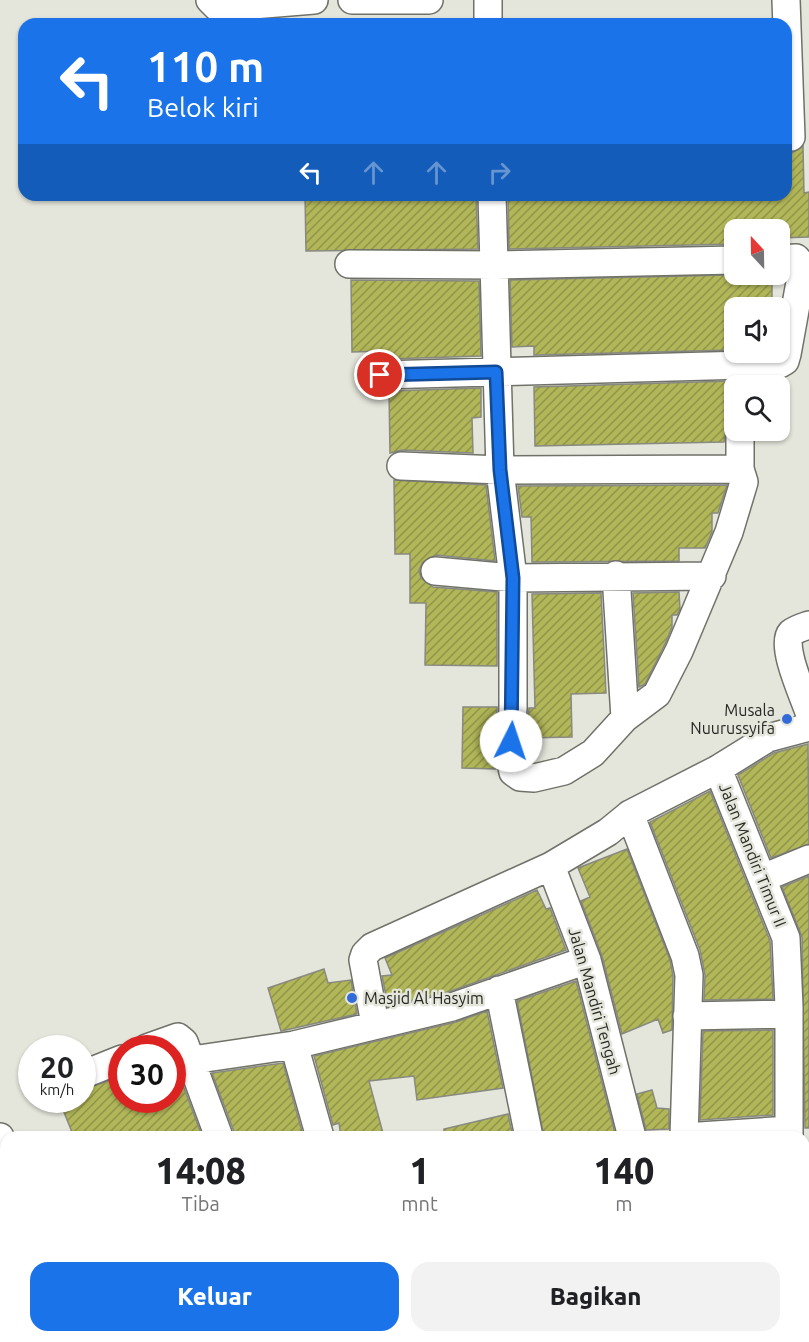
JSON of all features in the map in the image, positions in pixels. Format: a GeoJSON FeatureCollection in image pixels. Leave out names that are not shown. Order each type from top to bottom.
{"type":"FeatureCollection","features":[{"type":"Feature","properties":{"kind":"street"},"geometry":{"type":"LineString","coordinates":[[216,11],[314,0]]}},
{"type":"Feature","properties":{"kind":"street"},"geometry":{"type":"LineString","coordinates":[[352,0],[429,0]]}},
{"type":"Feature","properties":{"kind":"street"},"geometry":{"type":"LineString","coordinates":[[488,0],[488,18]]}},
{"type":"Feature","properties":{"kind":"street"},"geometry":{"type":"LineString","coordinates":[[786,0],[787,18]]}},
{"type":"Feature","properties":{"kind":"street"},"geometry":{"type":"LineString","coordinates":[[792,85],[795,127]]}},
{"type":"Feature","properties":{"kind":"street"},"geometry":{"type":"LineString","coordinates":[[492,201],[500,470],[513,578],[513,708],[510,758],[513,772],[520,777],[534,778],[564,771],[593,753],[625,718],[657,694],[712,576],[744,482],[740,469],[740,441]]}},
{"type":"Feature","properties":{"kind":"street"},"geometry":{"type":"LineString","coordinates":[[380,375],[496,372],[740,375],[780,364],[785,361],[803,266],[796,258],[790,258]]}},
{"type":"Feature","properties":{"kind":"street"},"geometry":{"type":"LineString","coordinates":[[349,264],[494,265],[724,260]]}},
{"type":"Feature","properties":{"kind":"street"},"geometry":{"type":"LineString","coordinates":[[401,466],[500,470],[740,469]]}},
{"type":"Feature","properties":{"kind":"street"},"geometry":{"type":"LineString","coordinates":[[435,571],[513,578],[616,575],[712,576]]}},
{"type":"Feature","properties":{"kind":"street"},"geometry":{"type":"LineString","coordinates":[[616,575],[625,718]]}},
{"type":"Feature","properties":{"kind":"street"},"geometry":{"type":"LineString","coordinates":[[809,625],[791,634],[788,640],[794,671],[809,712]]}},
{"type":"Feature","properties":{"kind":"street"},"geometry":{"type":"LineString","coordinates":[[375,1024],[363,960],[372,947],[551,866],[608,832],[630,814],[718,769],[768,738],[809,727]]}},
{"type":"Feature","properties":{"kind":"street","name":"Jalan Mandiri Timur II"},"geometry":{"type":"LineString","coordinates":[[718,769],[786,938],[789,1014],[789,1131]]}},
{"type":"Feature","properties":{"kind":"street"},"geometry":{"type":"LineString","coordinates":[[630,814],[685,956],[689,975],[684,1131]]}},
{"type":"Feature","properties":{"kind":"street"},"geometry":{"type":"LineString","coordinates":[[763,878],[809,859]]}},
{"type":"Feature","properties":{"kind":"street","name":"Jalan Mandiri Tengah"},"geometry":{"type":"LineString","coordinates":[[551,866],[587,960],[630,1131]]}},
{"type":"Feature","properties":{"kind":"street"},"geometry":{"type":"LineString","coordinates":[[192,1060],[294,1044],[452,1007],[587,960]]}},
{"type":"Feature","properties":{"kind":"street"},"geometry":{"type":"LineString","coordinates":[[499,990],[527,1131]]}},
{"type":"Feature","properties":{"kind":"street"},"geometry":{"type":"LineString","coordinates":[[687,1016],[789,1014]]}},
{"type":"Feature","properties":{"kind":"street"},"geometry":{"type":"LineString","coordinates":[[294,1044],[318,1131]]}},
{"type":"Feature","properties":{"kind":"street"},"geometry":{"type":"LineString","coordinates":[[186,1046],[217,1131]]}},
{"type":"Feature","properties":{"kind":"building"},"geometry":{"type":"Polygon","coordinates":[[[803,146],[804,193],[809,192],[809,237],[790,238],[790,219],[724,219],[724,244],[509,249],[508,201],[792,201],[792,153],[803,146]]]}},
{"type":"Feature","properties":{"kind":"building"},"geometry":{"type":"Polygon","coordinates":[[[305,201],[476,201],[478,249],[306,251],[305,201]]]}},
{"type":"Feature","properties":{"kind":"building"},"geometry":{"type":"Polygon","coordinates":[[[724,275],[724,285],[772,285],[772,297],[724,297],[724,350],[534,355],[534,346],[512,347],[510,280],[724,275]]]}},
{"type":"Feature","properties":{"kind":"building"},"geometry":{"type":"Polygon","coordinates":[[[351,280],[479,281],[481,356],[388,359],[388,351],[352,352],[351,280]]]}},
{"type":"Feature","properties":{"kind":"building"},"geometry":{"type":"Polygon","coordinates":[[[724,381],[724,442],[535,446],[534,387],[724,381]]]}},
{"type":"Feature","properties":{"kind":"building"},"geometry":{"type":"Polygon","coordinates":[[[481,388],[481,417],[472,418],[473,453],[402,450],[390,453],[389,391],[481,388]]]}},
{"type":"Feature","properties":{"kind":"building"},"geometry":{"type":"Polygon","coordinates":[[[394,480],[486,485],[495,561],[436,555],[423,562],[419,570],[421,578],[433,587],[497,592],[497,666],[425,665],[426,603],[410,603],[410,554],[395,554],[394,480]]]}},
{"type":"Feature","properties":{"kind":"building"},"geometry":{"type":"Polygon","coordinates":[[[727,485],[718,513],[712,513],[712,532],[705,548],[679,548],[679,561],[532,562],[531,517],[522,517],[518,486],[727,485]]]}},
{"type":"Feature","properties":{"kind":"building"},"geometry":{"type":"Polygon","coordinates":[[[679,592],[680,609],[677,615],[672,615],[672,627],[665,644],[645,684],[639,687],[633,593],[679,592]]]}},
{"type":"Feature","properties":{"kind":"building"},"geometry":{"type":"Polygon","coordinates":[[[601,593],[606,693],[571,694],[572,737],[527,738],[529,708],[535,708],[532,594],[601,593]]]}},
{"type":"Feature","properties":{"kind":"building"},"geometry":{"type":"Polygon","coordinates":[[[463,707],[497,707],[494,757],[496,769],[462,768],[463,707]]]}},
{"type":"Feature","properties":{"kind":"building"},"geometry":{"type":"Polygon","coordinates":[[[808,744],[809,844],[771,858],[738,775],[774,753],[808,744]]]}},
{"type":"Feature","properties":{"kind":"building"},"geometry":{"type":"Polygon","coordinates":[[[710,791],[770,941],[773,999],[704,1000],[705,975],[700,950],[650,822],[710,791]]]}},
{"type":"Feature","properties":{"kind":"building"},"geometry":{"type":"Polygon","coordinates":[[[627,849],[670,960],[673,976],[672,1030],[663,1033],[658,1019],[622,1034],[602,956],[581,901],[590,897],[578,868],[627,849]]]}},
{"type":"Feature","properties":{"kind":"building"},"geometry":{"type":"Polygon","coordinates":[[[809,876],[809,1128],[805,1128],[802,937],[782,887],[809,876]]]}},
{"type":"Feature","properties":{"kind":"building"},"geometry":{"type":"Polygon","coordinates":[[[537,890],[546,909],[550,908],[566,950],[448,992],[388,1006],[382,976],[392,975],[385,958],[537,890]]]}},
{"type":"Feature","properties":{"kind":"building"},"geometry":{"type":"Polygon","coordinates":[[[324,969],[328,983],[351,980],[357,1014],[281,1031],[268,988],[324,969]]]}},
{"type":"Feature","properties":{"kind":"building"},"geometry":{"type":"Polygon","coordinates":[[[576,981],[614,1131],[543,1131],[517,1001],[576,981]]]}},
{"type":"Feature","properties":{"kind":"building"},"geometry":{"type":"Polygon","coordinates":[[[487,1011],[503,1088],[417,1100],[414,1076],[369,1081],[382,1131],[340,1131],[339,1123],[333,1125],[314,1056],[456,1022],[487,1011]]]}},
{"type":"Feature","properties":{"kind":"building"},"geometry":{"type":"Polygon","coordinates":[[[773,1030],[773,1115],[700,1120],[703,1031],[773,1030]]]}},
{"type":"Feature","properties":{"kind":"building"},"geometry":{"type":"Polygon","coordinates":[[[283,1063],[302,1131],[234,1131],[212,1073],[283,1063]]]}},
{"type":"Feature","properties":{"kind":"building"},"geometry":{"type":"Polygon","coordinates":[[[108,1081],[108,1113],[186,1113],[186,1093],[200,1131],[72,1131],[64,1113],[96,1113],[96,1085],[108,1081]]]}},
{"type":"Feature","properties":{"kind":"building"},"geometry":{"type":"Polygon","coordinates":[[[652,1090],[657,1108],[669,1109],[669,1129],[646,1130],[637,1094],[652,1090]]]}},
{"type":"Feature","properties":{"kind":"building"},"geometry":{"type":"Polygon","coordinates":[[[508,1114],[512,1131],[444,1131],[444,1129],[508,1114]]]}},
{"type":"Feature","properties":{"kind":"place","name":"Musala Nuurussyifa"},"geometry":{"type":"Point","coordinates":[787,719]}},
{"type":"Feature","properties":{"kind":"place","name":"Masjid Al Hasyim"},"geometry":{"type":"Point","coordinates":[352,998]}},
{"type":"Feature","properties":{"kind":"route"},"geometry":{"type":"LineString","coordinates":[[380,375],[496,372],[500,470],[513,578],[511,741]]}}]}
